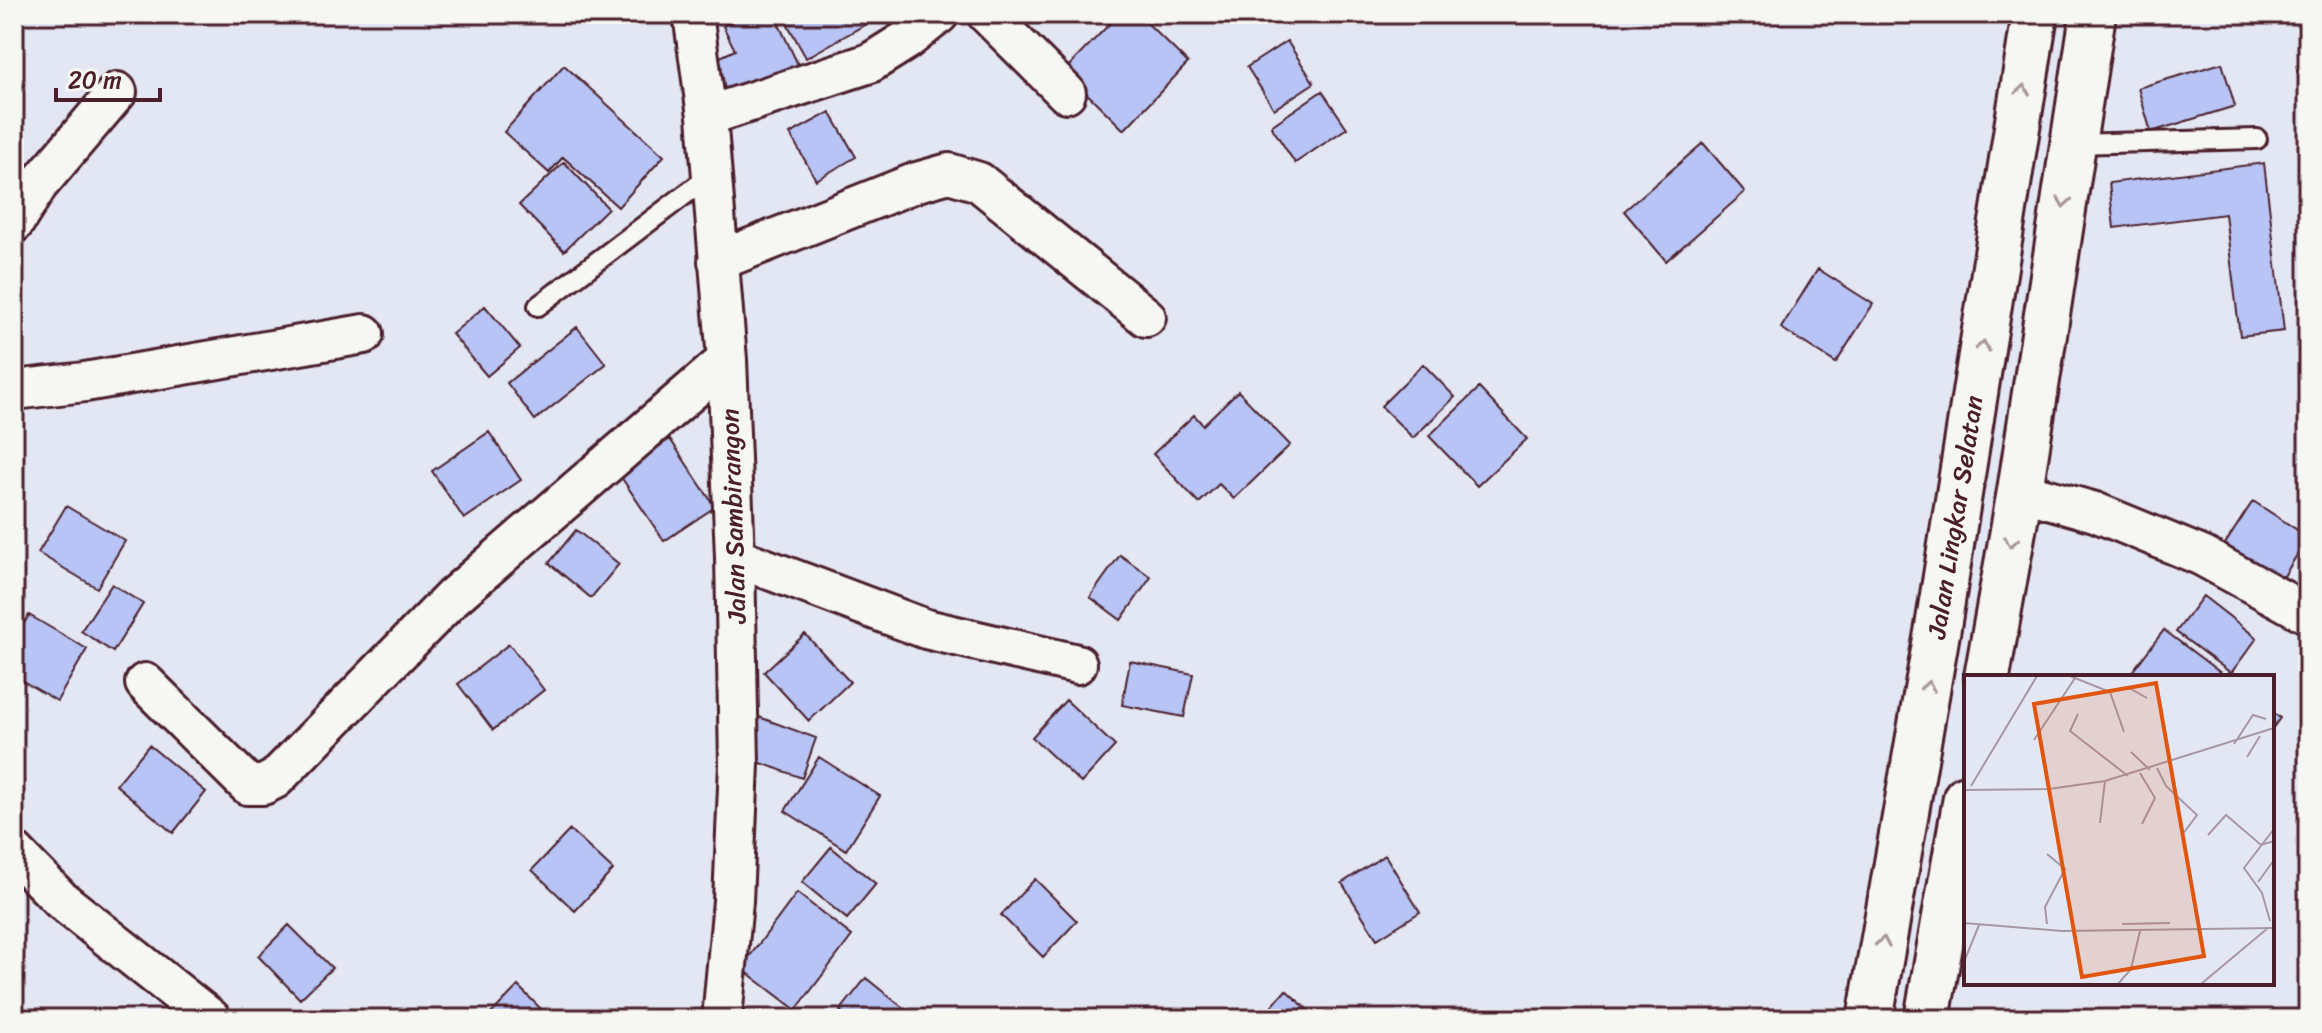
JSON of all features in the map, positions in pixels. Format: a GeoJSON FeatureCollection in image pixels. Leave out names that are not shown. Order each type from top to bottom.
{"type":"FeatureCollection","features":[{"type":"Feature","properties":{"kind":"highway","name":"Jalan Lingkar Selatan"},"geometry":{"type":"LineString","coordinates":[[1870,1019],[1938,627],[2035,14]]}},
{"type":"Feature","properties":{"kind":"highway"},"geometry":{"type":"LineString","coordinates":[[1987,675],[2020,491],[2093,14]]}},
{"type":"Feature","properties":{"kind":"highway"},"geometry":{"type":"LineString","coordinates":[[1927,1019],[1964,809]]}},
{"type":"Feature","properties":{"kind":"street","name":"Jalan Sambirangon"},"geometry":{"type":"LineString","coordinates":[[693,14],[707,116],[727,360],[735,557],[739,764],[733,901],[722,1019]]}},
{"type":"Feature","properties":{"kind":"street"},"geometry":{"type":"LineString","coordinates":[[707,116],[870,63],[939,14]]}},
{"type":"Feature","properties":{"kind":"street"},"geometry":{"type":"LineString","coordinates":[[987,14],[1066,93]]}},
{"type":"Feature","properties":{"kind":"street"},"geometry":{"type":"LineString","coordinates":[[14,223],[38,185],[117,92]]}},
{"type":"Feature","properties":{"kind":"street"},"geometry":{"type":"LineString","coordinates":[[718,261],[917,182],[949,173],[979,182],[1146,317]]}},
{"type":"Feature","properties":{"kind":"street"},"geometry":{"type":"LineString","coordinates":[[14,390],[85,382],[364,334]]}},
{"type":"Feature","properties":{"kind":"street"},"geometry":{"type":"LineString","coordinates":[[145,683],[248,785],[263,785],[275,779],[453,597],[727,360]]}},
{"type":"Feature","properties":{"kind":"street"},"geometry":{"type":"LineString","coordinates":[[2020,491],[2095,512],[2202,556],[2308,614]]}},
{"type":"Feature","properties":{"kind":"street"},"geometry":{"type":"LineString","coordinates":[[735,557],[926,629],[1077,664]]}},
{"type":"Feature","properties":{"kind":"street"},"geometry":{"type":"LineString","coordinates":[[14,852],[61,900],[211,1019]]}},
{"type":"Feature","properties":{"kind":"lane"},"geometry":{"type":"LineString","coordinates":[[2073,144],[2257,139]]}},
{"type":"Feature","properties":{"kind":"lane"},"geometry":{"type":"LineString","coordinates":[[538,306],[711,175]]}},
{"type":"Feature","properties":{"kind":"building"},"geometry":{"type":"Polygon","coordinates":[[[747,14],[774,14],[802,73],[732,107],[710,62],[735,50],[723,26],[747,14]]]}},
{"type":"Feature","properties":{"kind":"building"},"geometry":{"type":"Polygon","coordinates":[[[782,14],[861,14],[866,24],[806,58],[782,14]]]}},
{"type":"Feature","properties":{"kind":"building"},"geometry":{"type":"Polygon","coordinates":[[[1119,14],[1138,14],[1188,63],[1124,130],[1064,71],[1119,14]]]}},
{"type":"Feature","properties":{"kind":"building"},"geometry":{"type":"Polygon","coordinates":[[[1287,41],[1314,83],[1274,109],[1247,67],[1287,41]]]}},
{"type":"Feature","properties":{"kind":"building"},"geometry":{"type":"Polygon","coordinates":[[[2222,63],[2235,106],[2151,132],[2138,88],[2222,63]]]}},
{"type":"Feature","properties":{"kind":"building"},"geometry":{"type":"Polygon","coordinates":[[[564,65],[664,156],[618,207],[563,157],[549,173],[504,132],[564,65]]]}},
{"type":"Feature","properties":{"kind":"building"},"geometry":{"type":"Polygon","coordinates":[[[1322,91],[1347,128],[1295,163],[1271,126],[1322,91]]]}},
{"type":"Feature","properties":{"kind":"building"},"geometry":{"type":"Polygon","coordinates":[[[830,112],[856,157],[816,180],[790,134],[830,112]]]}},
{"type":"Feature","properties":{"kind":"building"},"geometry":{"type":"Polygon","coordinates":[[[1703,143],[1745,192],[1666,261],[1624,211],[1703,143]]]}},
{"type":"Feature","properties":{"kind":"building"},"geometry":{"type":"Polygon","coordinates":[[[564,162],[608,208],[564,251],[519,205],[564,162]]]}},
{"type":"Feature","properties":{"kind":"building"},"geometry":{"type":"Polygon","coordinates":[[[2264,163],[2284,331],[2240,336],[2225,214],[2114,228],[2109,183],[2264,163]]]}},
{"type":"Feature","properties":{"kind":"building"},"geometry":{"type":"Polygon","coordinates":[[[1818,269],[1873,304],[1836,363],[1781,328],[1818,269]]]}},
{"type":"Feature","properties":{"kind":"building"},"geometry":{"type":"Polygon","coordinates":[[[485,306],[520,348],[487,376],[452,334],[485,306]]]}},
{"type":"Feature","properties":{"kind":"building"},"geometry":{"type":"Polygon","coordinates":[[[577,327],[606,364],[535,420],[507,383],[577,327]]]}},
{"type":"Feature","properties":{"kind":"building"},"geometry":{"type":"Polygon","coordinates":[[[1423,364],[1455,397],[1413,438],[1381,406],[1423,364]]]}},
{"type":"Feature","properties":{"kind":"building"},"geometry":{"type":"Polygon","coordinates":[[[1479,388],[1527,439],[1477,486],[1429,436],[1479,388]]]}},
{"type":"Feature","properties":{"kind":"building"},"geometry":{"type":"Polygon","coordinates":[[[1238,391],[1290,445],[1234,499],[1219,484],[1199,503],[1153,454],[1194,415],[1203,425],[1238,391]]]}},
{"type":"Feature","properties":{"kind":"building"},"geometry":{"type":"Polygon","coordinates":[[[489,432],[521,480],[464,519],[432,471],[489,432]]]}},
{"type":"Feature","properties":{"kind":"building"},"geometry":{"type":"Polygon","coordinates":[[[670,439],[715,507],[664,541],[619,474],[670,439]]]}},
{"type":"Feature","properties":{"kind":"building"},"geometry":{"type":"Polygon","coordinates":[[[2253,501],[2308,537],[2281,581],[2225,544],[2253,501]]]}},
{"type":"Feature","properties":{"kind":"building"},"geometry":{"type":"Polygon","coordinates":[[[66,506],[125,541],[97,588],[38,553],[66,506]]]}},
{"type":"Feature","properties":{"kind":"building"},"geometry":{"type":"Polygon","coordinates":[[[576,530],[619,564],[591,598],[549,563],[576,530]]]}},
{"type":"Feature","properties":{"kind":"building"},"geometry":{"type":"Polygon","coordinates":[[[1120,555],[1151,577],[1121,620],[1090,597],[1120,555]]]}},
{"type":"Feature","properties":{"kind":"building"},"geometry":{"type":"Polygon","coordinates":[[[112,584],[143,604],[113,652],[81,631],[112,584]]]}},
{"type":"Feature","properties":{"kind":"building"},"geometry":{"type":"Polygon","coordinates":[[[2203,596],[2257,638],[2231,673],[2176,632],[2203,596]]]}},
{"type":"Feature","properties":{"kind":"building"},"geometry":{"type":"Polygon","coordinates":[[[29,615],[87,649],[57,701],[14,676],[14,640],[29,615]]]}},
{"type":"Feature","properties":{"kind":"building"},"geometry":{"type":"Polygon","coordinates":[[[2164,630],[2223,675],[2130,675],[2164,630]]]}},
{"type":"Feature","properties":{"kind":"building"},"geometry":{"type":"Polygon","coordinates":[[[805,634],[850,682],[809,721],[764,672],[805,634]]]}},
{"type":"Feature","properties":{"kind":"building"},"geometry":{"type":"Polygon","coordinates":[[[509,644],[544,690],[493,730],[458,684],[509,644]]]}},
{"type":"Feature","properties":{"kind":"building"},"geometry":{"type":"Polygon","coordinates":[[[1130,661],[1193,674],[1184,717],[1122,705],[1130,661]]]}},
{"type":"Feature","properties":{"kind":"building"},"geometry":{"type":"Polygon","coordinates":[[[1066,700],[1115,746],[1081,783],[1032,737],[1066,700]]]}},
{"type":"Feature","properties":{"kind":"building"},"geometry":{"type":"Polygon","coordinates":[[[759,717],[816,738],[802,778],[745,757],[759,717]]]}},
{"type":"Feature","properties":{"kind":"building"},"geometry":{"type":"Polygon","coordinates":[[[149,745],[206,792],[173,833],[116,785],[149,745]]]}},
{"type":"Feature","properties":{"kind":"building"},"geometry":{"type":"Polygon","coordinates":[[[819,757],[880,796],[846,850],[785,811],[819,757]]]}},
{"type":"Feature","properties":{"kind":"building"},"geometry":{"type":"Polygon","coordinates":[[[570,830],[613,870],[575,911],[532,870],[570,830]]]}},
{"type":"Feature","properties":{"kind":"building"},"geometry":{"type":"Polygon","coordinates":[[[831,847],[876,884],[847,919],[802,882],[831,847]]]}},
{"type":"Feature","properties":{"kind":"building"},"geometry":{"type":"Polygon","coordinates":[[[1385,855],[1420,912],[1377,939],[1342,883],[1385,855]]]}},
{"type":"Feature","properties":{"kind":"building"},"geometry":{"type":"Polygon","coordinates":[[[1035,879],[1077,921],[1043,957],[1001,915],[1035,879]]]}},
{"type":"Feature","properties":{"kind":"building"},"geometry":{"type":"Polygon","coordinates":[[[797,893],[852,936],[796,1010],[741,968],[797,893]]]}},
{"type":"Feature","properties":{"kind":"building"},"geometry":{"type":"Polygon","coordinates":[[[289,925],[332,968],[300,999],[258,956],[289,925]]]}},
{"type":"Feature","properties":{"kind":"building"},"geometry":{"type":"Polygon","coordinates":[[[866,978],[917,1019],[850,1019],[840,1011],[866,978]]]}},
{"type":"Feature","properties":{"kind":"building"},"geometry":{"type":"Polygon","coordinates":[[[518,986],[551,1019],[486,1019],[518,986]]]}},
{"type":"Feature","properties":{"kind":"building"},"geometry":{"type":"Polygon","coordinates":[[[1286,990],[1318,1019],[1261,1019],[1286,990]]]}}]}
